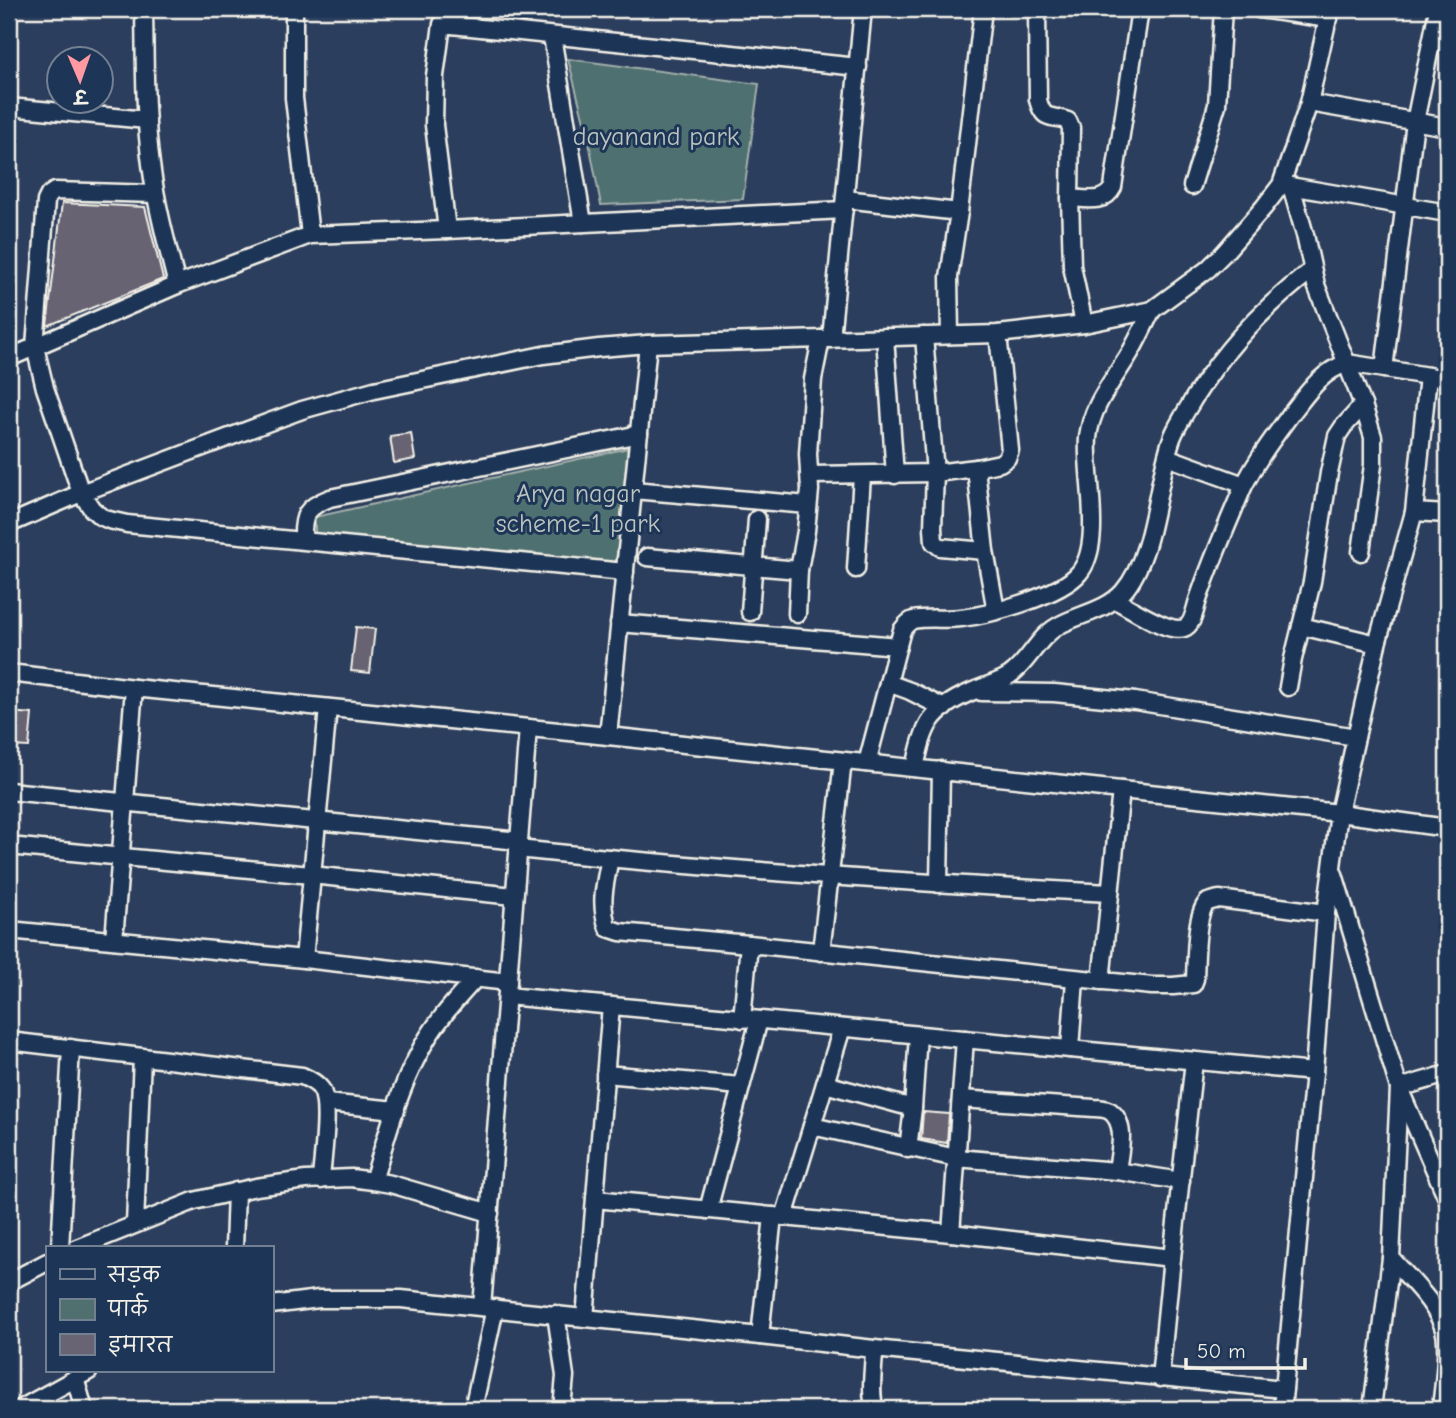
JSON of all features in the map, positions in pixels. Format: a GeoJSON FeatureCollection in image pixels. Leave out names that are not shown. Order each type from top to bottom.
{"type":"FeatureCollection","features":[{"type":"Feature","properties":{"kind":"street"},"geometry":{"type":"LineString","coordinates":[[144,9],[146,120],[150,163],[177,285]]}},
{"type":"Feature","properties":{"kind":"street"},"geometry":{"type":"LineString","coordinates":[[294,9],[294,98],[310,235]]}},
{"type":"Feature","properties":{"kind":"street"},"geometry":{"type":"LineString","coordinates":[[797,614],[799,570],[808,505],[813,379],[826,339],[844,204],[863,9]]}},
{"type":"Feature","properties":{"kind":"street"},"geometry":{"type":"LineString","coordinates":[[950,335],[949,276],[983,9]]}},
{"type":"Feature","properties":{"kind":"street"},"geometry":{"type":"LineString","coordinates":[[1037,9],[1038,100],[1041,111],[1045,116],[1068,121],[1071,128],[1072,266],[1084,324]]}},
{"type":"Feature","properties":{"kind":"street"},"geometry":{"type":"LineString","coordinates":[[1070,198],[1102,199],[1110,194],[1113,187],[1141,9]]}},
{"type":"Feature","properties":{"kind":"street"},"geometry":{"type":"LineString","coordinates":[[1192,186],[1217,105],[1223,9]]}},
{"type":"Feature","properties":{"kind":"street"},"geometry":{"type":"LineString","coordinates":[[9,524],[81,493],[272,421],[374,390],[543,355],[648,345],[998,334],[1084,324],[1152,310],[1201,274],[1224,253],[1286,186],[1330,14],[1259,9]]}},
{"type":"Feature","properties":{"kind":"street"},"geometry":{"type":"LineString","coordinates":[[1384,369],[1415,122],[1438,9]]}},
{"type":"Feature","properties":{"kind":"street"},"geometry":{"type":"LineString","coordinates":[[447,230],[434,125],[435,76],[442,17],[552,36],[858,67]]}},
{"type":"Feature","properties":{"kind":"street"},"geometry":{"type":"LineString","coordinates":[[552,36],[583,223]]}},
{"type":"Feature","properties":{"kind":"street"},"geometry":{"type":"LineString","coordinates":[[1309,103],[1447,127]]}},
{"type":"Feature","properties":{"kind":"street"},"geometry":{"type":"LineString","coordinates":[[9,107],[146,120]]}},
{"type":"Feature","properties":{"kind":"street"},"geometry":{"type":"LineString","coordinates":[[1286,186],[1447,214]]}},
{"type":"Feature","properties":{"kind":"street"},"geometry":{"type":"LineString","coordinates":[[1286,186],[1306,235],[1312,270],[1373,437],[1374,451],[1361,552]]}},
{"type":"Feature","properties":{"kind":"street"},"geometry":{"type":"LineString","coordinates":[[155,194],[55,191],[46,201],[35,347],[45,388],[81,493],[100,516],[127,524],[625,572]]}},
{"type":"Feature","properties":{"kind":"street"},"geometry":{"type":"LineString","coordinates":[[9,358],[177,285],[310,235],[583,223],[844,204],[959,212]]}},
{"type":"Feature","properties":{"kind":"street"},"geometry":{"type":"LineString","coordinates":[[915,768],[920,742],[932,718],[969,692],[1007,677],[1052,630],[1104,607],[1115,600],[1132,580],[1151,529],[1171,440],[1196,394],[1220,361],[1271,304],[1312,270]]}},
{"type":"Feature","properties":{"kind":"street"},"geometry":{"type":"LineString","coordinates":[[867,763],[905,624],[913,621],[961,618],[1019,604],[1060,587],[1074,579],[1082,570],[1087,561],[1092,537],[1088,436],[1092,419],[1097,405],[1136,342],[1152,310]]}},
{"type":"Feature","properties":{"kind":"street"},"geometry":{"type":"LineString","coordinates":[[810,475],[935,473],[1000,463],[1007,458],[1010,450],[998,334]]}},
{"type":"Feature","properties":{"kind":"street"},"geometry":{"type":"LineString","coordinates":[[885,337],[895,475]]}},
{"type":"Feature","properties":{"kind":"street"},"geometry":{"type":"LineString","coordinates":[[924,337],[935,473],[934,542],[940,547],[985,551]]}},
{"type":"Feature","properties":{"kind":"street"},"geometry":{"type":"LineString","coordinates":[[608,736],[648,345]]}},
{"type":"Feature","properties":{"kind":"street"},"geometry":{"type":"LineString","coordinates":[[1115,600],[1164,626],[1183,629],[1190,624],[1203,584],[1244,485],[1266,446],[1316,383],[1335,367],[1347,363],[1447,379]]}},
{"type":"Feature","properties":{"kind":"street"},"geometry":{"type":"LineString","coordinates":[[1282,1409],[1326,913],[1339,813],[1377,644],[1414,512],[1428,376]]}},
{"type":"Feature","properties":{"kind":"street"},"geometry":{"type":"LineString","coordinates":[[1289,687],[1312,582],[1337,436],[1363,405]]}},
{"type":"Feature","properties":{"kind":"street"},"geometry":{"type":"LineString","coordinates":[[303,540],[302,525],[306,513],[315,503],[330,498],[639,434]]}},
{"type":"Feature","properties":{"kind":"street"},"geometry":{"type":"LineString","coordinates":[[1167,457],[1244,485]]}},
{"type":"Feature","properties":{"kind":"street"},"geometry":{"type":"LineString","coordinates":[[976,468],[985,551],[996,611]]}},
{"type":"Feature","properties":{"kind":"street"},"geometry":{"type":"LineString","coordinates":[[856,569],[862,475]]}},
{"type":"Feature","properties":{"kind":"street"},"geometry":{"type":"LineString","coordinates":[[633,490],[808,505]]}},
{"type":"Feature","properties":{"kind":"street"},"geometry":{"type":"LineString","coordinates":[[1414,512],[1447,514]]}},
{"type":"Feature","properties":{"kind":"street"},"geometry":{"type":"LineString","coordinates":[[750,612],[757,519]]}},
{"type":"Feature","properties":{"kind":"street"},"geometry":{"type":"LineString","coordinates":[[647,557],[799,570]]}},
{"type":"Feature","properties":{"kind":"street"},"geometry":{"type":"LineString","coordinates":[[620,623],[898,646]]}},
{"type":"Feature","properties":{"kind":"street"},"geometry":{"type":"LineString","coordinates":[[1301,626],[1377,644]]}},
{"type":"Feature","properties":{"kind":"street"},"geometry":{"type":"LineString","coordinates":[[9,673],[1339,813],[1447,828]]}},
{"type":"Feature","properties":{"kind":"street"},"geometry":{"type":"LineString","coordinates":[[888,683],[944,708]]}},
{"type":"Feature","properties":{"kind":"street"},"geometry":{"type":"LineString","coordinates":[[114,940],[134,688]]}},
{"type":"Feature","properties":{"kind":"street"},"geometry":{"type":"LineString","coordinates":[[969,692],[1078,695],[1161,705],[1356,737]]}},
{"type":"Feature","properties":{"kind":"street"},"geometry":{"type":"LineString","coordinates":[[304,959],[327,708]]}},
{"type":"Feature","properties":{"kind":"street"},"geometry":{"type":"LineString","coordinates":[[473,1409],[489,1307],[490,1213],[528,728]]}},
{"type":"Feature","properties":{"kind":"street"},"geometry":{"type":"LineString","coordinates":[[821,952],[843,761]]}},
{"type":"Feature","properties":{"kind":"street"},"geometry":{"type":"LineString","coordinates":[[939,884],[941,771]]}},
{"type":"Feature","properties":{"kind":"street"},"geometry":{"type":"LineString","coordinates":[[1101,981],[1121,790]]}},
{"type":"Feature","properties":{"kind":"street"},"geometry":{"type":"LineString","coordinates":[[9,791],[316,820],[610,858],[830,877],[1110,893]]}},
{"type":"Feature","properties":{"kind":"street"},"geometry":{"type":"LineString","coordinates":[[9,846],[514,896]]}},
{"type":"Feature","properties":{"kind":"street"},"geometry":{"type":"LineString","coordinates":[[610,858],[602,902],[603,914],[608,928],[620,932],[1152,986],[1193,984],[1199,923],[1208,902],[1219,899],[1326,913]]}},
{"type":"Feature","properties":{"kind":"street"},"geometry":{"type":"LineString","coordinates":[[1332,867],[1399,1087],[1447,1198]]}},
{"type":"Feature","properties":{"kind":"street"},"geometry":{"type":"LineString","coordinates":[[9,930],[476,978],[507,989],[611,1006],[1314,1072]]}},
{"type":"Feature","properties":{"kind":"street"},"geometry":{"type":"LineString","coordinates":[[708,1210],[741,1086],[750,1019],[748,944]]}},
{"type":"Feature","properties":{"kind":"street"},"geometry":{"type":"LineString","coordinates":[[373,1181],[417,1056],[451,1006],[476,978]]}},
{"type":"Feature","properties":{"kind":"street"},"geometry":{"type":"LineString","coordinates":[[1070,1049],[1075,979]]}},
{"type":"Feature","properties":{"kind":"street"},"geometry":{"type":"LineString","coordinates":[[585,1318],[611,1006]]}},
{"type":"Feature","properties":{"kind":"street"},"geometry":{"type":"LineString","coordinates":[[760,1336],[778,1216],[812,1126],[842,1028]]}},
{"type":"Feature","properties":{"kind":"street"},"geometry":{"type":"LineString","coordinates":[[908,1149],[918,1035]]}},
{"type":"Feature","properties":{"kind":"street"},"geometry":{"type":"LineString","coordinates":[[951,1233],[965,1040]]}},
{"type":"Feature","properties":{"kind":"street"},"geometry":{"type":"LineString","coordinates":[[9,1041],[302,1076],[321,1089],[326,1103],[321,1180]]}},
{"type":"Feature","properties":{"kind":"street"},"geometry":{"type":"LineString","coordinates":[[60,1246],[71,1048]]}},
{"type":"Feature","properties":{"kind":"street"},"geometry":{"type":"LineString","coordinates":[[135,1224],[142,1057]]}},
{"type":"Feature","properties":{"kind":"street"},"geometry":{"type":"LineString","coordinates":[[1160,1378],[1194,1061]]}},
{"type":"Feature","properties":{"kind":"street"},"geometry":{"type":"LineString","coordinates":[[605,1074],[741,1086]]}},
{"type":"Feature","properties":{"kind":"street"},"geometry":{"type":"LineString","coordinates":[[1399,1087],[1447,1074]]}},
{"type":"Feature","properties":{"kind":"street"},"geometry":{"type":"LineString","coordinates":[[825,1084],[913,1108]]}},
{"type":"Feature","properties":{"kind":"street"},"geometry":{"type":"LineString","coordinates":[[1372,1409],[1391,1258],[1399,1087]]}},
{"type":"Feature","properties":{"kind":"street"},"geometry":{"type":"LineString","coordinates":[[961,1099],[1109,1110],[1117,1118],[1121,1129],[1117,1171]]}},
{"type":"Feature","properties":{"kind":"street"},"geometry":{"type":"LineString","coordinates":[[326,1103],[396,1110]]}},
{"type":"Feature","properties":{"kind":"street"},"geometry":{"type":"LineString","coordinates":[[812,1126],[956,1158],[1117,1171],[1181,1181]]}},
{"type":"Feature","properties":{"kind":"street"},"geometry":{"type":"LineString","coordinates":[[82,1246],[194,1201],[306,1180],[351,1178],[373,1181],[490,1213]]}},
{"type":"Feature","properties":{"kind":"street"},"geometry":{"type":"LineString","coordinates":[[234,1246],[236,1191]]}},
{"type":"Feature","properties":{"kind":"street"},"geometry":{"type":"LineString","coordinates":[[595,1199],[951,1233],[1172,1258]]}},
{"type":"Feature","properties":{"kind":"street"},"geometry":{"type":"LineString","coordinates":[[1391,1258],[1432,1305],[1445,1333],[1441,1409]]}},
{"type":"Feature","properties":{"kind":"street"},"geometry":{"type":"LineString","coordinates":[[9,1282],[46,1263]]}},
{"type":"Feature","properties":{"kind":"street"},"geometry":{"type":"LineString","coordinates":[[273,1305],[319,1300],[401,1299],[1284,1390]]}},
{"type":"Feature","properties":{"kind":"street"},"geometry":{"type":"LineString","coordinates":[[556,1314],[565,1376],[562,1409]]}},
{"type":"Feature","properties":{"kind":"street"},"geometry":{"type":"LineString","coordinates":[[874,1349],[875,1409]]}},
{"type":"Feature","properties":{"kind":"street"},"geometry":{"type":"LineString","coordinates":[[20,1409],[82,1374],[84,1409]]}},
{"type":"Feature","properties":{"kind":"green space","name":"dayanand park"},"geometry":{"type":"Polygon","coordinates":[[[568,59],[759,84],[743,199],[601,205],[588,137],[568,59]]]}},
{"type":"Feature","properties":{"kind":"green space","name":"Arya nagar scheme-1 park"},"geometry":{"type":"Polygon","coordinates":[[[633,447],[633,490],[615,563],[315,534],[315,517],[633,447]]]}},
{"type":"Feature","properties":{"kind":"building"},"geometry":{"type":"Polygon","coordinates":[[[62,203],[145,207],[163,279],[47,326],[62,203]]]}},
{"type":"Feature","properties":{"kind":"building"},"geometry":{"type":"Polygon","coordinates":[[[411,433],[415,459],[394,463],[390,436],[411,433]]]}},
{"type":"Feature","properties":{"kind":"building"},"geometry":{"type":"Polygon","coordinates":[[[356,627],[375,629],[370,673],[351,671],[356,627]]]}},
{"type":"Feature","properties":{"kind":"building"},"geometry":{"type":"Polygon","coordinates":[[[9,712],[32,714],[29,747],[9,746],[9,712]]]}},
{"type":"Feature","properties":{"kind":"building"},"geometry":{"type":"Polygon","coordinates":[[[923,1112],[949,1114],[947,1143],[921,1139],[923,1112]]]}}]}
